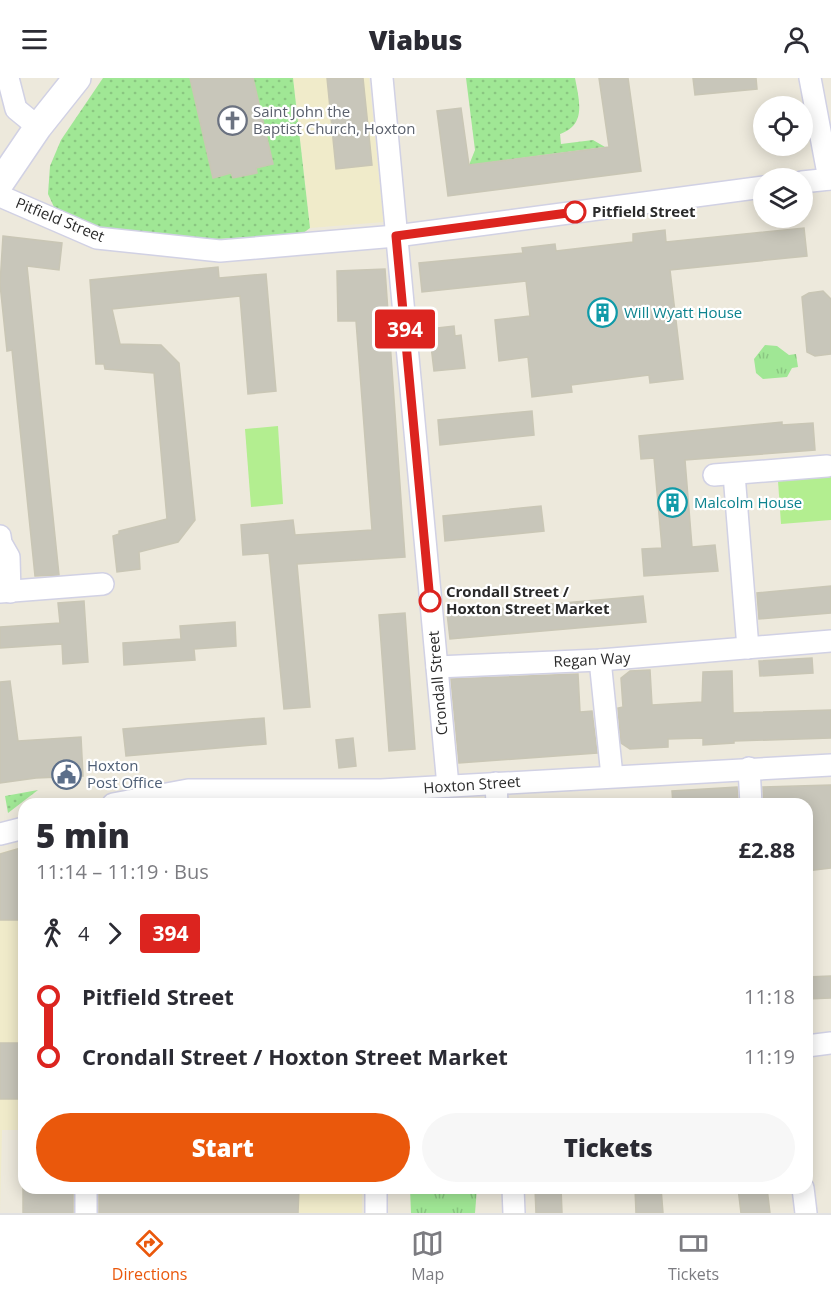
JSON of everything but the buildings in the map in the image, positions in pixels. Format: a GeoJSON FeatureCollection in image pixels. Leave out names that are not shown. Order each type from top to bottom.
{"type":"FeatureCollection","features":[{"type":"Feature","properties":{"kind":"street"},"geometry":{"type":"LineString","coordinates":[[8,78],[16,110],[38,127]]}},
{"type":"Feature","properties":{"kind":"street"},"geometry":{"type":"LineString","coordinates":[[0,183],[38,127],[77,78]]}},
{"type":"Feature","properties":{"kind":"street","name":"Crondall Street"},"geometry":{"type":"LineString","coordinates":[[382,78],[448,786]]}},
{"type":"Feature","properties":{"kind":"street"},"geometry":{"type":"LineString","coordinates":[[810,78],[830,179],[813,181]]}},
{"type":"Feature","properties":{"kind":"street","name":"Pitfield Street"},"geometry":{"type":"LineString","coordinates":[[0,196],[97,238],[220,251],[396,236],[753,188]]}},
{"type":"Feature","properties":{"kind":"street"},"geometry":{"type":"LineString","coordinates":[[748,648],[724,475],[827,466]]}},
{"type":"Feature","properties":{"kind":"street"},"geometry":{"type":"LineString","coordinates":[[0,536],[0,544],[9,557],[5,592],[103,584]]}},
{"type":"Feature","properties":{"kind":"street","name":"Regan Way"},"geometry":{"type":"LineString","coordinates":[[437,667],[600,660],[831,641]]}},
{"type":"Feature","properties":{"kind":"street"},"geometry":{"type":"LineString","coordinates":[[600,660],[612,776]]}},
{"type":"Feature","properties":{"kind":"street","name":"Hoxton Street"},"geometry":{"type":"LineString","coordinates":[[145,798],[188,790],[381,797],[448,786],[496,794],[612,776],[831,765]]}},
{"type":"Feature","properties":{"kind":"street"},"geometry":{"type":"LineString","coordinates":[[749,768],[751,798]]}},
{"type":"Feature","properties":{"kind":"street"},"geometry":{"type":"LineString","coordinates":[[0,834],[18,830]]}},
{"type":"Feature","properties":{"kind":"street"},"geometry":{"type":"LineString","coordinates":[[813,1045],[831,1043]]}},
{"type":"Feature","properties":{"kind":"street"},"geometry":{"type":"LineString","coordinates":[[86,1194],[86,1213]]}},
{"type":"Feature","properties":{"kind":"street"},"geometry":{"type":"LineString","coordinates":[[376,1194],[376,1213]]}},
{"type":"Feature","properties":{"kind":"street"},"geometry":{"type":"LineString","coordinates":[[513,1194],[514,1213]]}},
{"type":"Feature","properties":{"kind":"street"},"geometry":{"type":"LineString","coordinates":[[804,1194],[806,1213]]}},
{"type":"Feature","properties":{"kind":"shaded area"},"geometry":{"type":"Polygon","coordinates":[[[293,78],[369,78],[384,222],[310,228],[293,78]]]}},
{"type":"Feature","properties":{"kind":"shaded area"},"geometry":{"type":"Polygon","coordinates":[[[18,848],[18,1130],[2,1130],[0,1213],[0,853],[18,848]]]}},
{"type":"Feature","properties":{"kind":"shaded area"},"geometry":{"type":"Polygon","coordinates":[[[127,1194],[362,1194],[362,1213],[132,1213],[127,1194]]]}},
{"type":"Feature","properties":{"kind":"green space"},"geometry":{"type":"Polygon","coordinates":[[[103,78],[293,78],[310,228],[302,234],[182,241],[101,234],[54,207],[48,194],[50,166],[61,140],[103,78]]]}},
{"type":"Feature","properties":{"kind":"green space"},"geometry":{"type":"Polygon","coordinates":[[[466,78],[575,78],[579,103],[578,118],[569,130],[560,134],[561,144],[593,140],[605,147],[469,165],[475,150],[466,78]]]}},
{"type":"Feature","properties":{"kind":"green space"},"geometry":{"type":"Polygon","coordinates":[[[765,345],[777,346],[789,355],[796,354],[798,367],[792,368],[787,377],[763,379],[756,373],[754,359],[765,345]]]}},
{"type":"Feature","properties":{"kind":"green space"},"geometry":{"type":"Polygon","coordinates":[[[278,426],[283,504],[251,507],[245,429],[278,426]]]}},
{"type":"Feature","properties":{"kind":"green space"},"geometry":{"type":"Polygon","coordinates":[[[831,477],[831,520],[781,524],[778,481],[831,477]]]}},
{"type":"Feature","properties":{"kind":"green space"},"geometry":{"type":"Polygon","coordinates":[[[38,790],[28,798],[18,798],[18,805],[8,813],[5,796],[38,790]]]}},
{"type":"Feature","properties":{"kind":"green space"},"geometry":{"type":"Polygon","coordinates":[[[410,1194],[477,1194],[475,1213],[411,1213],[410,1194]]]}},
{"type":"Feature","properties":{"kind":"bus line","name":"394"},"geometry":{"type":"LineString","coordinates":[[430,601],[396,236],[575,212]]}},
{"type":"Feature","properties":{"kind":"place","name":"Saint John the Baptist Church, Hoxton"},"geometry":{"type":"Point","coordinates":[232,121]}},
{"type":"Feature","properties":{"kind":"place","name":"Pitfield Street"},"geometry":{"type":"Point","coordinates":[575,212]}},
{"type":"Feature","properties":{"kind":"place","name":"Will Wyatt House"},"geometry":{"type":"Point","coordinates":[603,313]}},
{"type":"Feature","properties":{"kind":"place","name":"Malcolm House"},"geometry":{"type":"Point","coordinates":[673,503]}},
{"type":"Feature","properties":{"kind":"place","name":"Crondall Street / Hoxton Street Market"},"geometry":{"type":"Point","coordinates":[430,601]}},
{"type":"Feature","properties":{"kind":"place","name":"Hoxton Post Office"},"geometry":{"type":"Point","coordinates":[66,775]}}]}
